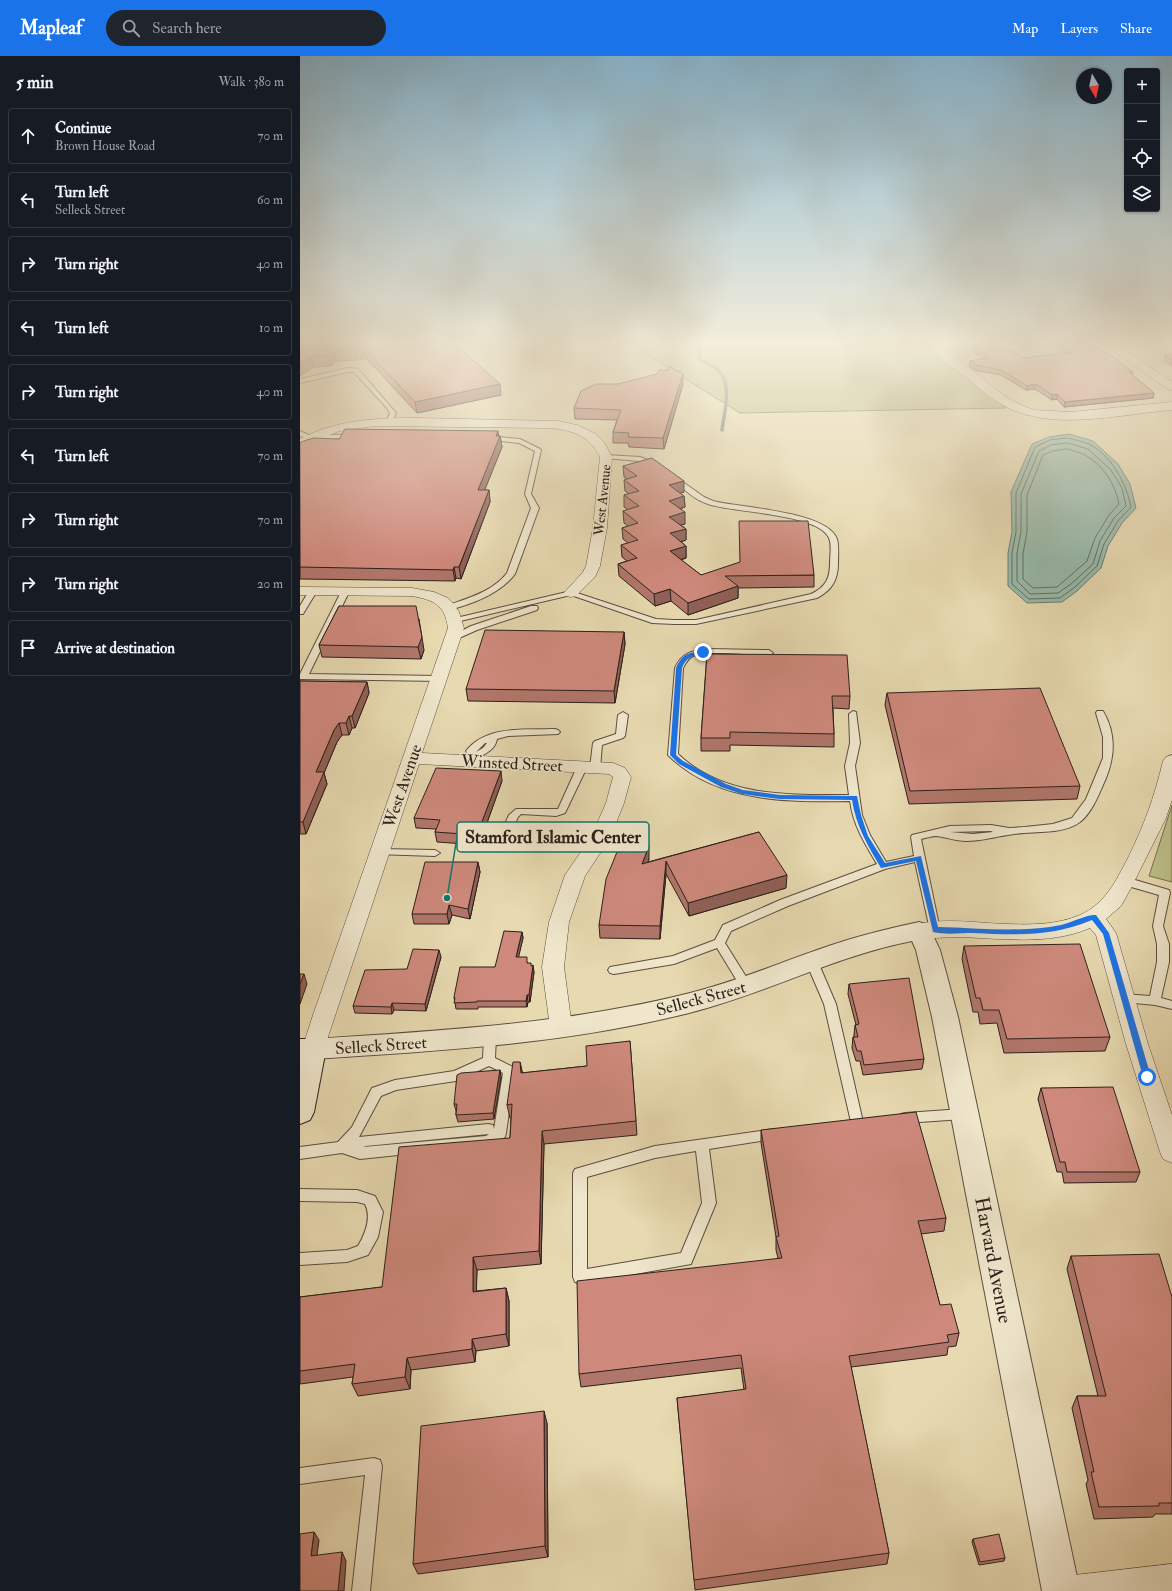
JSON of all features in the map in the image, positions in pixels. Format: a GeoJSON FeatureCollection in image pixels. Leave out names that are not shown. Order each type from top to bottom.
{"type":"FeatureCollection","features":[{"type":"Feature","properties":{"kind":"street"},"geometry":{"type":"LineString","coordinates":[[1044,415],[1067,416],[1081,415]]}},
{"type":"Feature","properties":{"kind":"street","name":"West Avenue"},"geometry":{"type":"LineString","coordinates":[[303,438],[347,426],[389,422],[558,425],[573,428],[592,437],[600,445],[606,457],[600,528],[593,566],[590,574],[571,593]]}},
{"type":"Feature","properties":{"kind":"street"},"geometry":{"type":"LineString","coordinates":[[306,591],[412,592],[425,594],[444,601],[453,622]]}},
{"type":"Feature","properties":{"kind":"street","name":"West Avenue"},"geometry":{"type":"LineString","coordinates":[[300,1112],[307,1050],[380,852],[440,679],[453,622]]}},
{"type":"Feature","properties":{"kind":"street","name":"Winsted Street"},"geometry":{"type":"LineString","coordinates":[[412,758],[472,758],[597,768]]}},
{"type":"Feature","properties":{"kind":"street","name":"Selleck Street"},"geometry":{"type":"LineString","coordinates":[[307,1050],[489,1049],[561,1027],[660,1010],[703,999],[746,986],[866,942],[927,931],[1019,932],[1044,931],[1072,926],[1105,910],[1113,901],[1125,881],[1159,812],[1172,761]]}},
{"type":"Feature","properties":{"kind":"street"},"geometry":{"type":"LineString","coordinates":[[561,1027],[554,967],[559,922],[575,875],[600,838],[616,803],[622,778],[619,772],[597,768]]}},
{"type":"Feature","properties":{"kind":"street"},"geometry":{"type":"LineString","coordinates":[[1093,917],[1106,933],[1137,1044],[1172,1152]]}},
{"type":"Feature","properties":{"kind":"street","name":"Harvard Avenue"},"geometry":{"type":"LineString","coordinates":[[927,931],[930,958],[945,1017],[1061,1591]]}},
{"type":"Feature","properties":{"kind":"street"},"geometry":{"type":"LineString","coordinates":[[1075,1591],[1172,1580]]}},
{"type":"Feature","properties":{"kind":"lane"},"geometry":{"type":"LineString","coordinates":[[389,422],[392,415]]}},
{"type":"Feature","properties":{"kind":"lane"},"geometry":{"type":"LineString","coordinates":[[303,438],[361,436]]}},
{"type":"Feature","properties":{"kind":"lane"},"geometry":{"type":"LineString","coordinates":[[453,622],[489,592],[507,580],[511,574],[535,508],[528,494],[538,450],[520,440],[508,438],[477,438]]}},
{"type":"Feature","properties":{"kind":"lane"},"geometry":{"type":"LineString","coordinates":[[453,622],[571,593],[655,621],[696,622],[814,596],[825,590],[832,581],[834,566],[833,538],[828,531],[820,525],[782,514],[724,507],[708,502],[652,462],[640,459],[606,457]]}},
{"type":"Feature","properties":{"kind":"lane"},"geometry":{"type":"LineString","coordinates":[[301,610],[306,591]]}},
{"type":"Feature","properties":{"kind":"lane"},"geometry":{"type":"LineString","coordinates":[[345,592],[340,607],[303,677],[440,679]]}},
{"type":"Feature","properties":{"kind":"lane"},"geometry":{"type":"LineString","coordinates":[[453,622],[474,628],[543,606],[571,593]]}},
{"type":"Feature","properties":{"kind":"lane"},"geometry":{"type":"LineString","coordinates":[[769,653],[703,652],[690,654],[683,659],[679,668],[673,755],[681,763],[698,773],[742,792],[780,797],[855,798]]}},
{"type":"Feature","properties":{"kind":"lane"},"geometry":{"type":"LineString","coordinates":[[927,931],[916,837],[937,833],[953,838],[994,836],[1009,831],[1054,827],[1076,820],[1084,812],[1092,799],[1110,753],[1107,730],[1100,713]]}},
{"type":"Feature","properties":{"kind":"lane"},"geometry":{"type":"LineString","coordinates":[[853,714],[855,743],[850,766],[857,815],[865,836],[883,866]]}},
{"type":"Feature","properties":{"kind":"lane"},"geometry":{"type":"LineString","coordinates":[[504,837],[514,815],[519,811],[556,813],[562,811],[597,768],[598,743],[620,736],[623,715]]}},
{"type":"Feature","properties":{"kind":"lane"},"geometry":{"type":"LineString","coordinates":[[472,758],[484,753],[492,745],[492,738],[507,733],[555,732]]}},
{"type":"Feature","properties":{"kind":"lane"},"geometry":{"type":"LineString","coordinates":[[380,852],[435,853]]}},
{"type":"Feature","properties":{"kind":"lane"},"geometry":{"type":"LineString","coordinates":[[614,970],[674,960],[719,943],[727,928],[784,903],[883,866],[919,858]]}},
{"type":"Feature","properties":{"kind":"lane"},"geometry":{"type":"LineString","coordinates":[[1125,881],[1165,893],[1158,926],[1163,944],[1163,962],[1155,1001]]}},
{"type":"Feature","properties":{"kind":"lane"},"geometry":{"type":"LineString","coordinates":[[719,943],[746,986]]}},
{"type":"Feature","properties":{"kind":"lane"},"geometry":{"type":"LineString","coordinates":[[812,962],[830,1004],[857,1122]]}},
{"type":"Feature","properties":{"kind":"lane"},"geometry":{"type":"LineString","coordinates":[[1124,998],[1155,1001],[1172,1005]]}},
{"type":"Feature","properties":{"kind":"lane"},"geometry":{"type":"LineString","coordinates":[[489,1049],[509,1070],[500,1133],[490,1141],[360,1153],[342,1147],[357,1131],[376,1092],[395,1085],[456,1076],[489,1049]]}},
{"type":"Feature","properties":{"kind":"lane"},"geometry":{"type":"LineString","coordinates":[[896,1119],[965,1114]]}},
{"type":"Feature","properties":{"kind":"lane"},"geometry":{"type":"LineString","coordinates":[[842,1124],[873,1120]]}},
{"type":"Feature","properties":{"kind":"lane"},"geometry":{"type":"LineString","coordinates":[[300,1153],[342,1147],[366,1141],[488,1129]]}},
{"type":"Feature","properties":{"kind":"lane"},"geometry":{"type":"LineString","coordinates":[[702,1145],[709,1203],[686,1259],[580,1277],[580,1173],[655,1152],[788,1132]]}},
{"type":"Feature","properties":{"kind":"lane"},"geometry":{"type":"LineString","coordinates":[[300,1195],[357,1196],[370,1200],[376,1212],[371,1237],[363,1250],[347,1256],[300,1259]]}},
{"type":"Feature","properties":{"kind":"lane"},"geometry":{"type":"LineString","coordinates":[[300,1476],[374,1466],[361,1591]]}},
{"type":"Feature","properties":{"kind":"green space"},"geometry":{"type":"Polygon","coordinates":[[[1172,805],[1172,882],[1149,876],[1172,805]]]}},
{"type":"Feature","properties":{"kind":"water"},"geometry":{"type":"Polygon","coordinates":[[[1069,434],[1093,441],[1118,464],[1130,484],[1136,508],[1122,523],[1108,546],[1101,568],[1077,591],[1062,602],[1027,603],[1008,586],[1008,553],[1012,532],[1011,492],[1032,444],[1049,437],[1069,434]]]}},
{"type":"Feature","properties":{"kind":"building"},"geometry":{"type":"Polygon","coordinates":[[[619,415],[670,415],[663,438],[628,437],[629,433],[613,432],[619,415]]]}},
{"type":"Feature","properties":{"kind":"building"},"geometry":{"type":"Polygon","coordinates":[[[345,429],[498,431],[496,436],[500,436],[478,490],[489,490],[459,567],[454,567],[453,570],[300,567],[300,444],[301,442],[313,438],[339,439],[345,429]]]}},
{"type":"Feature","properties":{"kind":"building"},"geometry":{"type":"Polygon","coordinates":[[[652,458],[684,481],[669,485],[684,496],[669,501],[685,512],[669,517],[686,529],[670,533],[686,546],[670,551],[701,575],[740,562],[739,521],[808,521],[814,575],[725,576],[738,586],[688,603],[670,589],[654,594],[618,564],[637,558],[621,545],[638,540],[622,528],[638,523],[623,511],[639,506],[624,495],[639,491],[624,480],[637,476],[623,466],[652,458]]]}},
{"type":"Feature","properties":{"kind":"building"},"geometry":{"type":"Polygon","coordinates":[[[339,606],[416,606],[422,637],[418,647],[319,645],[339,606]]]}},
{"type":"Feature","properties":{"kind":"building"},"geometry":{"type":"Polygon","coordinates":[[[485,630],[624,632],[614,691],[466,689],[485,630]]]}},
{"type":"Feature","properties":{"kind":"building"},"geometry":{"type":"Polygon","coordinates":[[[707,654],[847,655],[850,696],[832,696],[834,734],[730,732],[730,738],[701,738],[707,654]]]}},
{"type":"Feature","properties":{"kind":"building"},"geometry":{"type":"Polygon","coordinates":[[[300,681],[367,682],[352,716],[349,716],[346,723],[339,723],[334,730],[316,772],[324,772],[303,822],[300,822],[300,681]]]}},
{"type":"Feature","properties":{"kind":"building"},"geometry":{"type":"Polygon","coordinates":[[[1040,688],[1080,786],[910,791],[887,693],[1040,688]]]}},
{"type":"Feature","properties":{"kind":"building"},"geometry":{"type":"Polygon","coordinates":[[[436,768],[501,771],[477,835],[435,832],[440,820],[414,818],[436,768]]]}},
{"type":"Feature","properties":{"kind":"building"},"geometry":{"type":"Polygon","coordinates":[[[759,832],[787,875],[688,903],[666,861],[660,926],[599,925],[606,879],[617,852],[620,852],[624,843],[649,846],[642,864],[759,832]]]}},
{"type":"Feature","properties":{"kind":"building"},"geometry":{"type":"Polygon","coordinates":[[[425,862],[478,862],[468,909],[449,905],[447,914],[412,914],[425,862]]]}},
{"type":"Feature","properties":{"kind":"building"},"geometry":{"type":"Polygon","coordinates":[[[504,931],[522,932],[516,957],[527,957],[527,963],[531,963],[531,966],[533,965],[529,995],[527,995],[526,1001],[477,1001],[454,1003],[460,967],[495,967],[504,931]]]}},
{"type":"Feature","properties":{"kind":"building"},"geometry":{"type":"Polygon","coordinates":[[[1080,944],[1110,1037],[1007,1039],[999,1010],[983,1010],[980,998],[976,998],[964,946],[1080,944]]]}},
{"type":"Feature","properties":{"kind":"building"},"geometry":{"type":"Polygon","coordinates":[[[413,949],[439,950],[425,1004],[392,1003],[391,1007],[353,1006],[365,970],[407,969],[413,949]]]}},
{"type":"Feature","properties":{"kind":"building"},"geometry":{"type":"Polygon","coordinates":[[[300,974],[304,974],[300,984],[300,974]]]}},
{"type":"Feature","properties":{"kind":"building"},"geometry":{"type":"Polygon","coordinates":[[[909,978],[924,1059],[864,1065],[861,1051],[857,1051],[853,1037],[858,1037],[855,1025],[859,1024],[849,984],[909,978]]]}},
{"type":"Feature","properties":{"kind":"building"},"geometry":{"type":"Polygon","coordinates":[[[630,1041],[636,1121],[542,1131],[539,1251],[473,1257],[473,1292],[506,1288],[506,1334],[472,1339],[472,1349],[407,1358],[405,1377],[352,1384],[355,1364],[300,1371],[300,1297],[382,1287],[399,1147],[510,1138],[512,1104],[507,1105],[513,1062],[520,1062],[521,1073],[587,1066],[586,1046],[630,1041]]]}},
{"type":"Feature","properties":{"kind":"building"},"geometry":{"type":"Polygon","coordinates":[[[500,1070],[493,1113],[456,1115],[457,1104],[454,1104],[457,1075],[461,1073],[500,1070]]]}},
{"type":"Feature","properties":{"kind":"building"},"geometry":{"type":"Polygon","coordinates":[[[1113,1087],[1140,1172],[1067,1172],[1065,1162],[1060,1162],[1041,1088],[1113,1087]]]}},
{"type":"Feature","properties":{"kind":"building"},"geometry":{"type":"Polygon","coordinates":[[[916,1112],[946,1218],[918,1221],[940,1305],[951,1304],[959,1333],[947,1335],[949,1342],[849,1356],[889,1553],[694,1580],[677,1398],[746,1389],[741,1355],[579,1374],[577,1281],[782,1258],[776,1237],[779,1236],[761,1130],[916,1112]]]}},
{"type":"Feature","properties":{"kind":"building"},"geometry":{"type":"Polygon","coordinates":[[[1159,1254],[1172,1297],[1172,1503],[1159,1503],[1159,1506],[1099,1507],[1091,1472],[1094,1472],[1077,1396],[1106,1396],[1071,1256],[1159,1254]]]}},
{"type":"Feature","properties":{"kind":"building"},"geometry":{"type":"Polygon","coordinates":[[[544,1411],[545,1546],[413,1564],[421,1426],[544,1411]]]}},
{"type":"Feature","properties":{"kind":"building"},"geometry":{"type":"Polygon","coordinates":[[[314,1532],[311,1556],[342,1552],[338,1591],[300,1591],[300,1534],[314,1532]]]}},
{"type":"Feature","properties":{"kind":"building"},"geometry":{"type":"Polygon","coordinates":[[[999,1534],[1005,1558],[980,1562],[973,1539],[999,1534]]]}},
{"type":"Feature","properties":{"kind":"waterway"},"geometry":{"type":"LineString","coordinates":[[722,430],[724,415]]}},
{"type":"Feature","properties":{"kind":"place","name":"Stamford Islamic Center"},"geometry":{"type":"Point","coordinates":[447,898]}},
{"type":"Feature","properties":{"kind":"route"},"geometry":{"type":"LineString","coordinates":[[703,652],[690,654],[683,659],[679,668],[673,755],[681,763],[698,773],[742,792],[780,797],[855,798],[857,815],[865,836],[883,866],[919,858],[935,930],[997,932],[1044,931],[1072,926],[1093,917],[1106,933],[1147,1077]]}}]}
